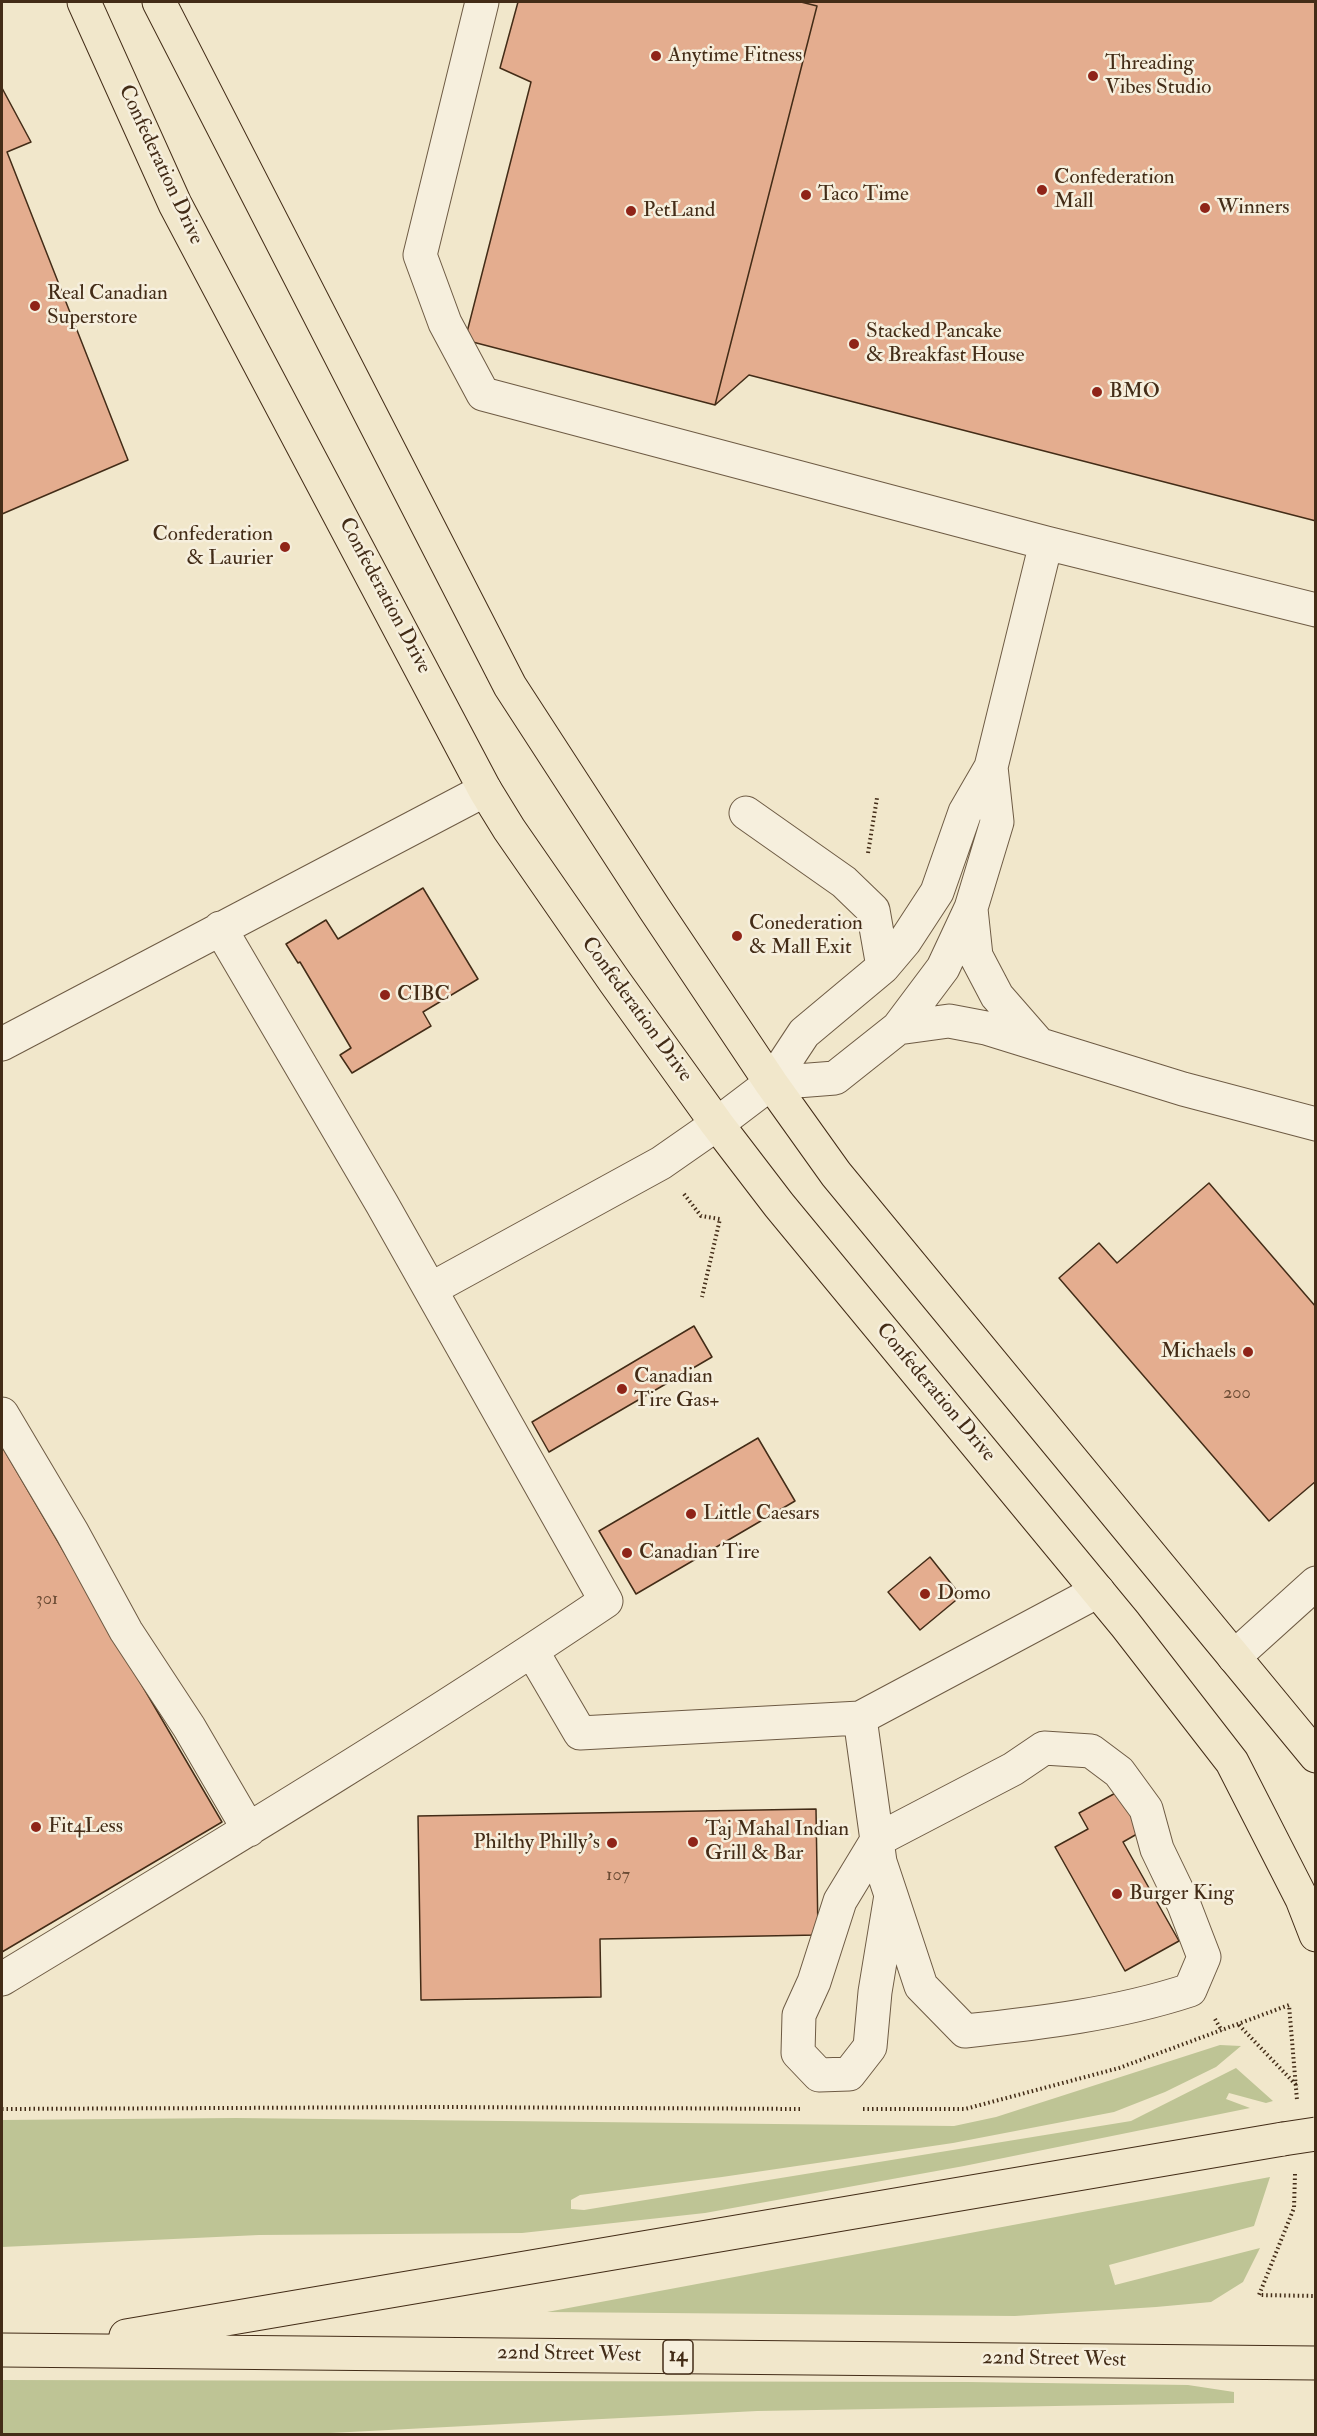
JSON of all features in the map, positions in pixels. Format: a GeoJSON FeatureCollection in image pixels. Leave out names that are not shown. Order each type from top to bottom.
{"type":"FeatureCollection","features":[{"type":"Feature","properties":{"kind":"main road"},"geometry":{"type":"LineString","coordinates":[[66,2],[90,15]]}},
{"type":"Feature","properties":{"kind":"main road"},"geometry":{"type":"LineString","coordinates":[[159,2],[510,686],[654,908],[771,1083],[836,1174],[1316,1756]]}},
{"type":"Feature","properties":{"kind":"main road"},"geometry":{"type":"LineString","coordinates":[[185,2],[207,98]]}},
{"type":"Feature","properties":{"kind":"main road","name":"Confederation Drive"},"geometry":{"type":"LineString","coordinates":[[90,15],[175,204],[485,790],[509,829],[608,973],[717,1124],[779,1205],[1098,1591],[1232,1761],[1302,1899],[1316,1935]]}},
{"type":"Feature","properties":{"kind":"main road"},"geometry":{"type":"LineString","coordinates":[[41,2350],[1316,2134]]}},
{"type":"Feature","properties":{"kind":"main road","name":"22nd Street West"},"geometry":{"type":"LineString","coordinates":[[2,2350],[1316,2363]]}},
{"type":"Feature","properties":{"kind":"lane"},"geometry":{"type":"LineString","coordinates":[[482,2],[420,255],[445,323],[483,394],[1046,543],[1316,610]]}},
{"type":"Feature","properties":{"kind":"lane"},"geometry":{"type":"LineString","coordinates":[[431,1289],[661,1163],[717,1124],[771,1083],[804,1033],[883,967],[905,941],[937,892],[965,812],[991,767],[1046,543]]}},
{"type":"Feature","properties":{"kind":"lane"},"geometry":{"type":"LineString","coordinates":[[771,1083],[835,1078],[898,1028],[943,968],[971,908],[997,822],[991,767]]}},
{"type":"Feature","properties":{"kind":"lane"},"geometry":{"type":"LineString","coordinates":[[2,1044],[485,790]]}},
{"type":"Feature","properties":{"kind":"lane"},"geometry":{"type":"LineString","coordinates":[[746,813],[844,882],[873,910],[883,967]]}},
{"type":"Feature","properties":{"kind":"lane"},"geometry":{"type":"LineString","coordinates":[[971,908],[976,956],[997,996],[1038,1042]]}},
{"type":"Feature","properties":{"kind":"lane"},"geometry":{"type":"LineString","coordinates":[[2,1979],[249,1830],[532,1651],[606,1600],[431,1289],[220,928]]}},
{"type":"Feature","properties":{"kind":"lane"},"geometry":{"type":"LineString","coordinates":[[898,1028],[949,1021],[986,1028],[1038,1042],[1183,1089],[1316,1124]]}},
{"type":"Feature","properties":{"kind":"lane"},"geometry":{"type":"LineString","coordinates":[[2,1414],[72,1532],[126,1631],[189,1727],[249,1830]]}},
{"type":"Feature","properties":{"kind":"lane"},"geometry":{"type":"LineString","coordinates":[[1234,1657],[1316,1582]]}},
{"type":"Feature","properties":{"kind":"lane"},"geometry":{"type":"LineString","coordinates":[[532,1651],[580,1733],[860,1718],[1098,1591]]}},
{"type":"Feature","properties":{"kind":"lane"},"geometry":{"type":"LineString","coordinates":[[860,1718],[877,1840],[880,1862],[891,1895],[921,1986],[965,2031],[1052,2022],[1147,2005],[1190,1990],[1204,1957],[1184,1905],[1157,1849],[1146,1809],[1119,1772],[1091,1751],[1044,1748],[1013,1769],[877,1840],[840,1901],[814,1982],[799,2015],[798,2053],[819,2075],[849,2074],[870,2047],[875,1992],[891,1895]]}},
{"type":"Feature","properties":{"kind":"path"},"geometry":{"type":"LineString","coordinates":[[866,863],[877,798]]}},
{"type":"Feature","properties":{"kind":"path"},"geometry":{"type":"LineString","coordinates":[[701,1216],[720,1219],[702,1298]]}},
{"type":"Feature","properties":{"kind":"path"},"geometry":{"type":"LineString","coordinates":[[859,2109],[965,2109],[1119,2068],[1289,2005]]}},
{"type":"Feature","properties":{"kind":"path"},"geometry":{"type":"LineString","coordinates":[[1239,2025],[1298,2087]]}},
{"type":"Feature","properties":{"kind":"path"},"geometry":{"type":"LineString","coordinates":[[2,2109],[458,2107],[812,2109]]}},
{"type":"Feature","properties":{"kind":"green space"},"geometry":{"type":"Polygon","coordinates":[[[1220,2045],[1241,2046],[1216,2067],[1165,2092],[1114,2112],[953,2143],[580,2195],[571,2200],[571,2209],[584,2210],[1131,2121],[1236,2068],[1273,2101],[1266,2103],[1229,2093],[1226,2099],[1250,2108],[964,2166],[705,2213],[522,2233],[259,2235],[2,2247],[2,2120],[236,2118],[954,2126],[996,2117],[1220,2045]]]}},
{"type":"Feature","properties":{"kind":"green space"},"geometry":{"type":"Polygon","coordinates":[[[1270,2177],[1254,2226],[1109,2265],[1115,2285],[1260,2248],[1243,2282],[1211,2302],[1015,2316],[547,2312],[1270,2177]]]}},
{"type":"Feature","properties":{"kind":"green space"},"geometry":{"type":"Polygon","coordinates":[[[2,2380],[968,2382],[1188,2385],[1234,2392],[1234,2403],[757,2411],[311,2434],[2,2434],[2,2380]]]}},
{"type":"Feature","properties":{"kind":"building","name":"PetLand"},"geometry":{"type":"Polygon","coordinates":[[[518,2],[801,2],[817,6],[715,405],[465,340],[531,82],[500,68],[518,2]]]}},
{"type":"Feature","properties":{"kind":"building","name":"Confederation Mall"},"geometry":{"type":"Polygon","coordinates":[[[801,2],[1316,2],[1316,521],[749,375],[715,405],[817,6],[801,2]]]}},
{"type":"Feature","properties":{"kind":"building","name":"Real Canadian Superstore"},"geometry":{"type":"Polygon","coordinates":[[[2,88],[31,142],[7,152],[128,460],[2,514],[2,88]]]}},
{"type":"Feature","properties":{"kind":"building","name":"CIBC"},"geometry":{"type":"Polygon","coordinates":[[[423,888],[478,979],[423,1012],[431,1026],[352,1073],[340,1055],[351,1048],[300,962],[298,963],[286,944],[326,920],[338,939],[423,888]]]}},
{"type":"Feature","properties":{"kind":"building"},"geometry":{"type":"Polygon","coordinates":[[[1209,1183],[1316,1307],[1316,1481],[1269,1521],[1059,1278],[1099,1243],[1117,1263],[1209,1183]]]}},
{"type":"Feature","properties":{"kind":"building","name":"Canadian Tire Gas+"},"geometry":{"type":"Polygon","coordinates":[[[694,1326],[712,1357],[549,1452],[532,1422],[694,1326]]]}},
{"type":"Feature","properties":{"kind":"building"},"geometry":{"type":"Polygon","coordinates":[[[758,1438],[795,1501],[636,1594],[599,1531],[758,1438]]]}},
{"type":"Feature","properties":{"kind":"building"},"geometry":{"type":"Polygon","coordinates":[[[2,1446],[222,1822],[2,1952],[2,1446]]]}},
{"type":"Feature","properties":{"kind":"building","name":"Domo"},"geometry":{"type":"Polygon","coordinates":[[[930,1557],[961,1596],[920,1630],[888,1592],[930,1557]]]}},
{"type":"Feature","properties":{"kind":"building","name":"Burger King"},"geometry":{"type":"Polygon","coordinates":[[[1121,1790],[1144,1830],[1123,1842],[1179,1941],[1125,1971],[1055,1847],[1088,1829],[1079,1813],[1121,1790]]]}},
{"type":"Feature","properties":{"kind":"building"},"geometry":{"type":"Polygon","coordinates":[[[816,1809],[818,1935],[600,1939],[601,1997],[421,2000],[418,1816],[816,1809]]]}},
{"type":"Feature","properties":{"kind":"place","name":"Anytime Fitness"},"geometry":{"type":"Point","coordinates":[656,56]}},
{"type":"Feature","properties":{"kind":"place","name":"Threading Vibes Studio"},"geometry":{"type":"Point","coordinates":[1093,76]}},
{"type":"Feature","properties":{"kind":"place","name":"Confederation Mall"},"geometry":{"type":"Point","coordinates":[1042,190]}},
{"type":"Feature","properties":{"kind":"place","name":"Taco Time"},"geometry":{"type":"Point","coordinates":[806,195]}},
{"type":"Feature","properties":{"kind":"place","name":"Winners"},"geometry":{"type":"Point","coordinates":[1205,208]}},
{"type":"Feature","properties":{"kind":"place","name":"PetLand"},"geometry":{"type":"Point","coordinates":[631,211]}},
{"type":"Feature","properties":{"kind":"place","name":"Real Canadian Superstore"},"geometry":{"type":"Point","coordinates":[35,306]}},
{"type":"Feature","properties":{"kind":"place","name":"Stacked Pancake & Breakfast House"},"geometry":{"type":"Point","coordinates":[854,344]}},
{"type":"Feature","properties":{"kind":"place","name":"BMO"},"geometry":{"type":"Point","coordinates":[1097,392]}},
{"type":"Feature","properties":{"kind":"place","name":"Confederation & Laurier"},"geometry":{"type":"Point","coordinates":[285,547]}},
{"type":"Feature","properties":{"kind":"place","name":"Conederation & Mall Exit"},"geometry":{"type":"Point","coordinates":[737,936]}},
{"type":"Feature","properties":{"kind":"place","name":"CIBC"},"geometry":{"type":"Point","coordinates":[385,995]}},
{"type":"Feature","properties":{"kind":"place","name":"Michaels"},"geometry":{"type":"Point","coordinates":[1248,1352]}},
{"type":"Feature","properties":{"kind":"place","name":"Canadian Tire Gas+"},"geometry":{"type":"Point","coordinates":[622,1389]}},
{"type":"Feature","properties":{"kind":"place","name":"Little Caesars"},"geometry":{"type":"Point","coordinates":[691,1514]}},
{"type":"Feature","properties":{"kind":"place","name":"Canadian Tire"},"geometry":{"type":"Point","coordinates":[627,1553]}},
{"type":"Feature","properties":{"kind":"place","name":"Domo"},"geometry":{"type":"Point","coordinates":[925,1594]}},
{"type":"Feature","properties":{"kind":"place","name":"Fit4Less"},"geometry":{"type":"Point","coordinates":[36,1827]}},
{"type":"Feature","properties":{"kind":"place","name":"Taj Mahal Indian Grill & Bar"},"geometry":{"type":"Point","coordinates":[693,1842]}},
{"type":"Feature","properties":{"kind":"place","name":"Philthy Philly's"},"geometry":{"type":"Point","coordinates":[612,1843]}},
{"type":"Feature","properties":{"kind":"place","name":"Burger King"},"geometry":{"type":"Point","coordinates":[1117,1894]}}]}
